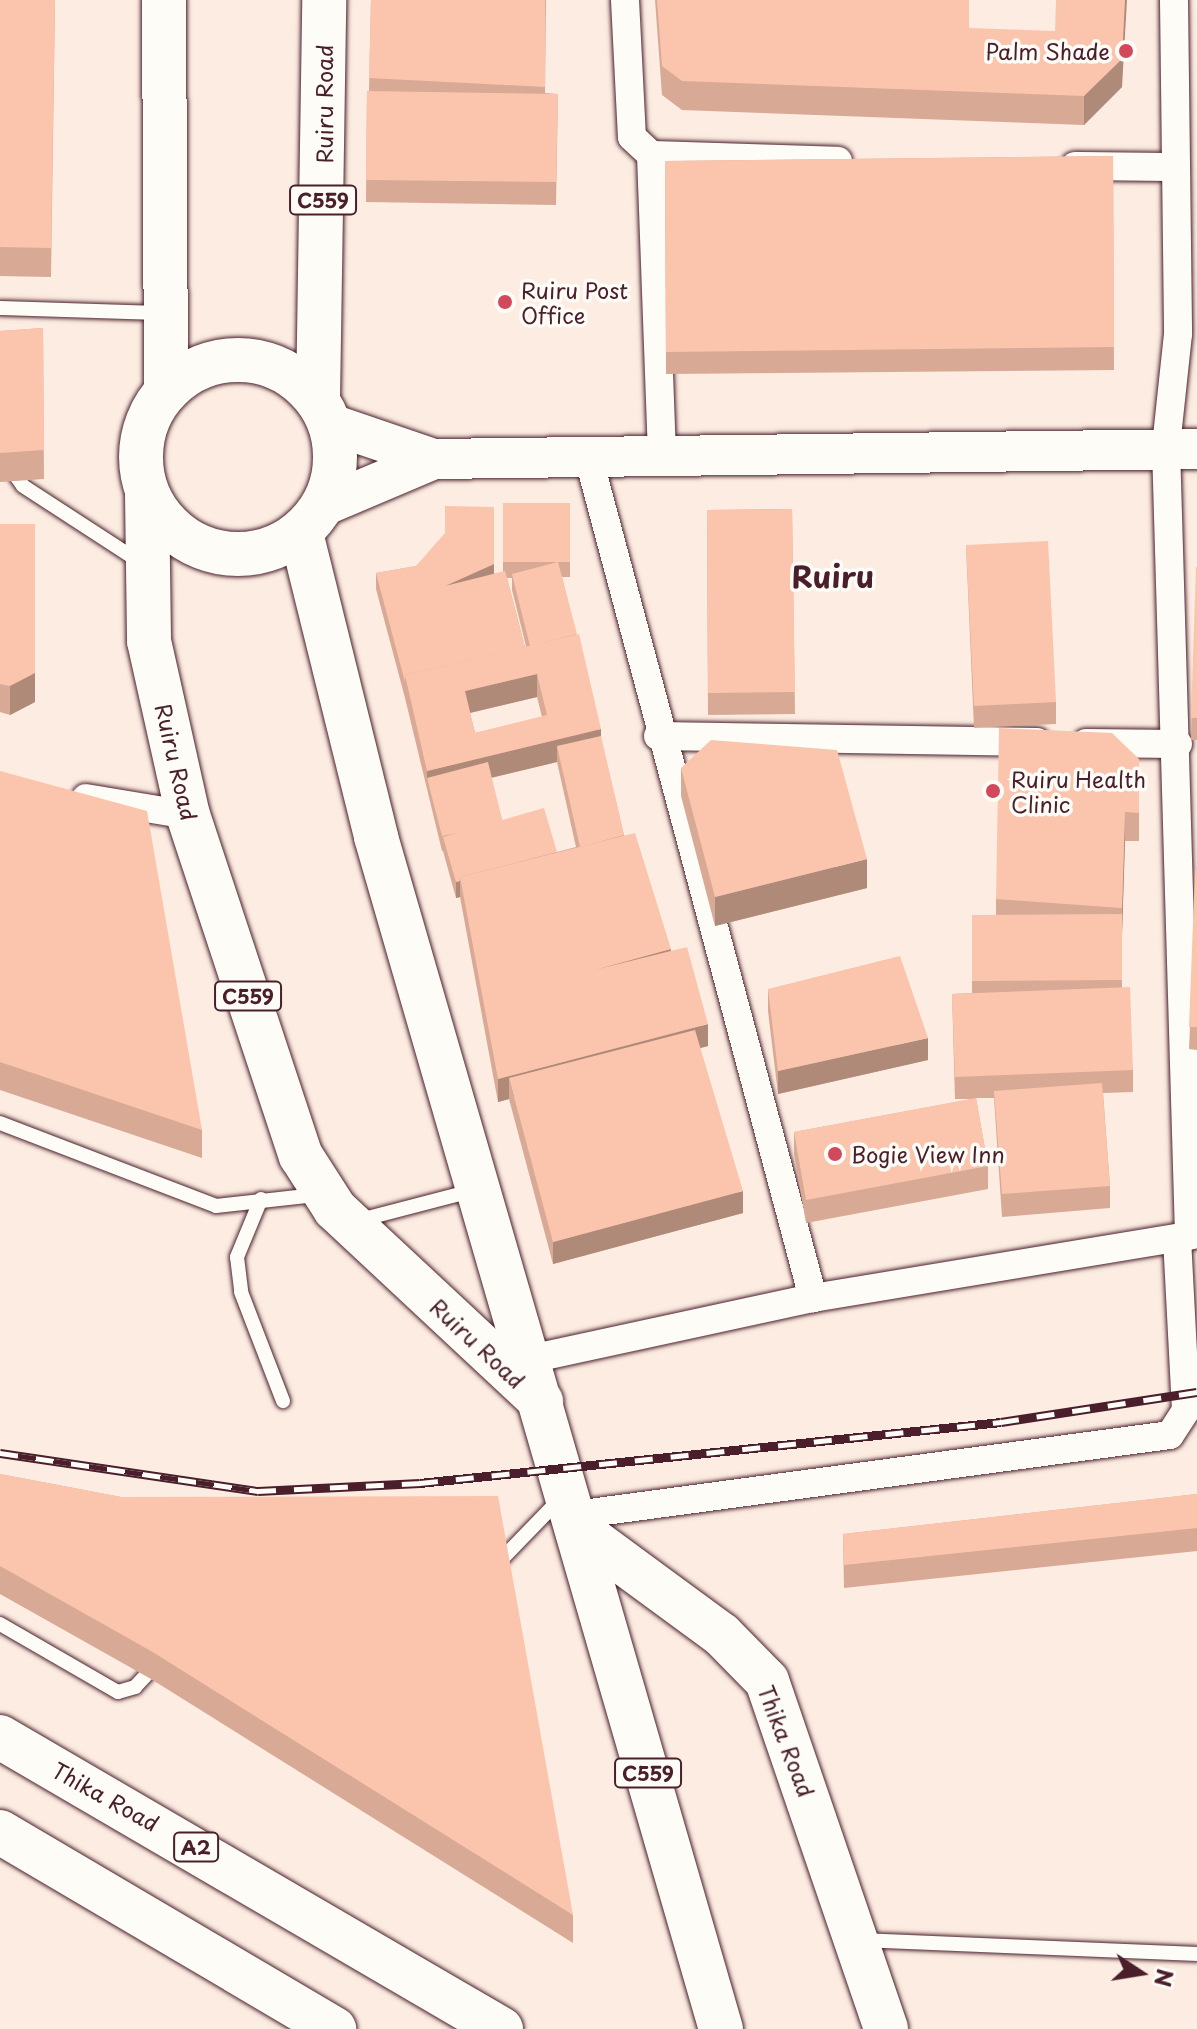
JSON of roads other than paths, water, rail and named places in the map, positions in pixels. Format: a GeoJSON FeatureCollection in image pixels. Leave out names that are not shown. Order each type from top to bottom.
{"type":"FeatureCollection","features":[{"type":"Feature","properties":{"kind":"main road"},"geometry":{"type":"LineString","coordinates":[[164,0],[166,391]]}},
{"type":"Feature","properties":{"kind":"main road","name":"Ruiru Road"},"geometry":{"type":"LineString","coordinates":[[324,0],[324,412]]}},
{"type":"Feature","properties":{"kind":"main road"},"geometry":{"type":"LineString","coordinates":[[312,519],[336,465],[324,412],[297,379],[244,360],[215,362],[166,391],[146,423],[140,459],[147,495],[168,526],[221,553],[269,551],[312,519],[434,459],[587,452],[1182,448]]}},
{"type":"Feature","properties":{"kind":"main road"},"geometry":{"type":"LineString","coordinates":[[324,412],[434,459]]}},
{"type":"Feature","properties":{"kind":"main road","name":"Ruiru Road"},"geometry":{"type":"LineString","coordinates":[[147,495],[144,565],[149,641],[188,815],[301,1156],[338,1209],[543,1402]]}},
{"type":"Feature","properties":{"kind":"main road","name":"Ruiru Road"},"geometry":{"type":"LineString","coordinates":[[312,519],[376,837],[543,1402]]}},
{"type":"Feature","properties":{"kind":"main road","name":"C559"},"geometry":{"type":"LineString","coordinates":[[543,1402],[719,2022]]}},
{"type":"Feature","properties":{"kind":"main road","name":"Thika Road"},"geometry":{"type":"LineString","coordinates":[[574,1512],[722,1635],[767,1681],[852,1940],[886,2029]]}},
{"type":"Feature","properties":{"kind":"main road","name":"Thika Road"},"geometry":{"type":"LineString","coordinates":[[0,1737],[501,2029]]}},
{"type":"Feature","properties":{"kind":"main road"},"geometry":{"type":"LineString","coordinates":[[0,1832],[334,2029]]}},
{"type":"Feature","properties":{"kind":"street"},"geometry":{"type":"LineString","coordinates":[[625,0],[632,137],[651,155],[864,162]]}},
{"type":"Feature","properties":{"kind":"street"},"geometry":{"type":"LineString","coordinates":[[574,1512],[1170,1435],[1186,1410],[1190,829],[1178,744],[1182,448],[1175,167],[1182,2]]}},
{"type":"Feature","properties":{"kind":"street"},"geometry":{"type":"LineString","coordinates":[[651,155],[662,453]]}},
{"type":"Feature","properties":{"kind":"street"},"geometry":{"type":"LineString","coordinates":[[1050,165],[1175,167]]}},
{"type":"Feature","properties":{"kind":"street"},"geometry":{"type":"LineString","coordinates":[[587,452],[658,736],[813,1298]]}},
{"type":"Feature","properties":{"kind":"street"},"geometry":{"type":"LineString","coordinates":[[658,736],[1178,744]]}},
{"type":"Feature","properties":{"kind":"street"},"geometry":{"type":"LineString","coordinates":[[52,790],[188,815]]}},
{"type":"Feature","properties":{"kind":"street"},"geometry":{"type":"LineString","coordinates":[[530,1359],[813,1298],[1188,1236]]}},
{"type":"Feature","properties":{"kind":"lane"},"geometry":{"type":"LineString","coordinates":[[0,308],[164,313]]}},
{"type":"Feature","properties":{"kind":"lane"},"geometry":{"type":"LineString","coordinates":[[0,454],[23,486],[144,565]]}},
{"type":"Feature","properties":{"kind":"lane"},"geometry":{"type":"LineString","coordinates":[[0,1123],[216,1206],[261,1199],[338,1209],[479,1188]]}},
{"type":"Feature","properties":{"kind":"lane"},"geometry":{"type":"LineString","coordinates":[[261,1199],[237,1257],[241,1292],[283,1401]]}},
{"type":"Feature","properties":{"kind":"lane"},"geometry":{"type":"LineString","coordinates":[[479,1583],[574,1512]]}},
{"type":"Feature","properties":{"kind":"lane"},"geometry":{"type":"LineString","coordinates":[[0,1624],[118,1692],[135,1687],[174,1653]]}},
{"type":"Feature","properties":{"kind":"lane"},"geometry":{"type":"LineString","coordinates":[[852,1940],[1197,1954]]}},
{"type":"Feature","properties":{"kind":"railway"},"geometry":{"type":"LineString","coordinates":[[0,1453],[258,1491],[420,1483],[1001,1422],[1197,1392]]}},
{"type":"Feature","properties":{"kind":"place","name":"Palm Shade"},"geometry":{"type":"Point","coordinates":[1126,51]}},
{"type":"Feature","properties":{"kind":"place","name":"Ruiru Post Office"},"geometry":{"type":"Point","coordinates":[505,302]}},
{"type":"Feature","properties":{"kind":"place","name":"Ruiru Health Clinic"},"geometry":{"type":"Point","coordinates":[993,791]}},
{"type":"Feature","properties":{"kind":"place","name":"Bogie View Inn"},"geometry":{"type":"Point","coordinates":[835,1154]}},
{"type":"Feature","properties":{"kind":"district","name":"Ruiru"},"geometry":{"type":"Point","coordinates":[833,576]}}]}
